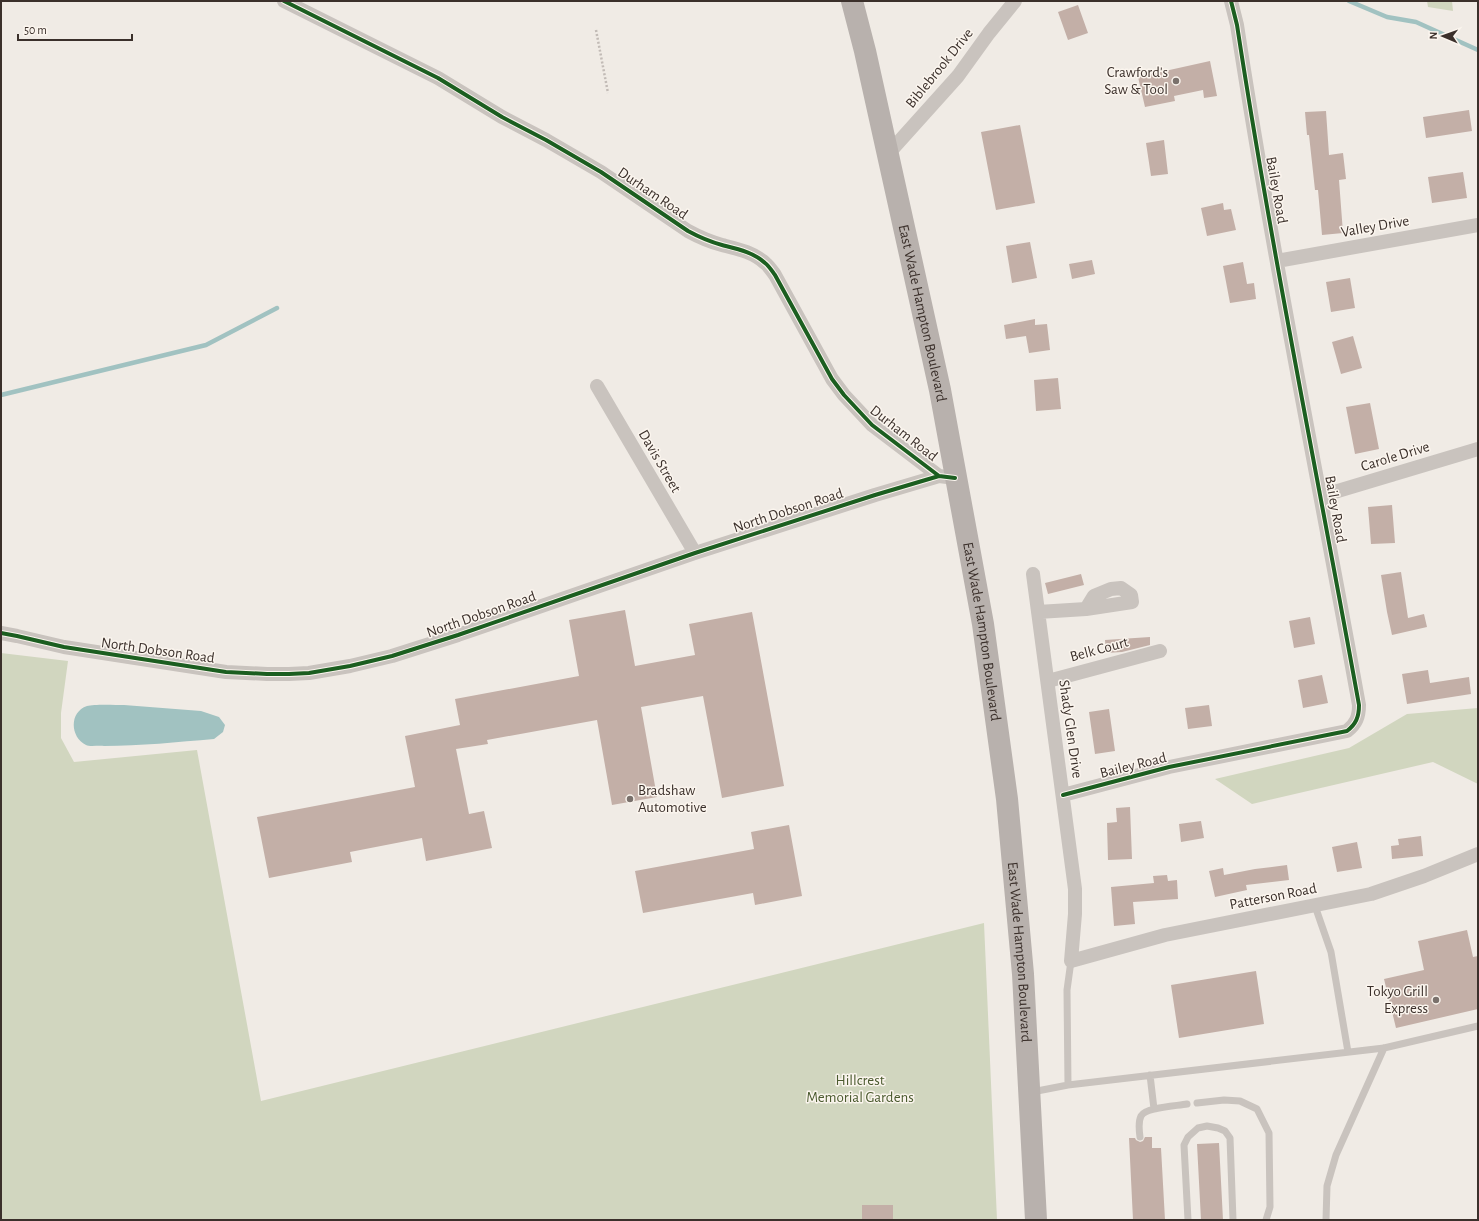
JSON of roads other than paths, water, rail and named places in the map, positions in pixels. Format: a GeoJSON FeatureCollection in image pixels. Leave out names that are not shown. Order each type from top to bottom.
{"type":"FeatureCollection","features":[{"type":"Feature","properties":{"kind":"main road","name":"East Wade Hampton Boulevard"},"geometry":{"type":"LineString","coordinates":[[852,1],[940,390],[947,477],[983,624],[1007,799],[1023,974],[1036,1220]]}},
{"type":"Feature","properties":{"kind":"main road","name":"East Wade Hampton Boulevard"},"geometry":{"type":"LineString","coordinates":[[856,1],[864,51]]}},
{"type":"Feature","properties":{"kind":"street","name":"Durham Road"},"geometry":{"type":"LineString","coordinates":[[284,1],[438,78],[600,172],[694,234],[721,245],[754,255],[766,263],[775,275],[832,379],[844,395],[872,425],[947,477]]}},
{"type":"Feature","properties":{"kind":"street","name":"Biblebrook Drive"},"geometry":{"type":"LineString","coordinates":[[888,156],[958,76],[989,33],[1015,1]]}},
{"type":"Feature","properties":{"kind":"street","name":"Bailey Road"},"geometry":{"type":"LineString","coordinates":[[1063,795],[1169,767],[1347,731],[1357,720],[1359,713],[1359,705],[1277,261],[1238,25],[1231,1]]}},
{"type":"Feature","properties":{"kind":"street","name":"Valley Drive"},"geometry":{"type":"LineString","coordinates":[[1277,261],[1478,225]]}},
{"type":"Feature","properties":{"kind":"street","name":"Davis Street"},"geometry":{"type":"LineString","coordinates":[[597,386],[695,553]]}},
{"type":"Feature","properties":{"kind":"street","name":"Carole Drive"},"geometry":{"type":"LineString","coordinates":[[1321,496],[1478,449]]}},
{"type":"Feature","properties":{"kind":"street","name":"North Dobson Road"},"geometry":{"type":"LineString","coordinates":[[1,633],[71,648],[226,672],[268,674],[309,673],[350,666],[392,656],[695,553],[947,477]]}},
{"type":"Feature","properties":{"kind":"street","name":"Shady Glen Drive"},"geometry":{"type":"LineString","coordinates":[[1033,574],[1075,889],[1072,961]]}},
{"type":"Feature","properties":{"kind":"street"},"geometry":{"type":"LineString","coordinates":[[1038,612],[1086,609]]}},
{"type":"Feature","properties":{"kind":"street","name":"Belk Court"},"geometry":{"type":"LineString","coordinates":[[1048,681],[1160,651]]}},
{"type":"Feature","properties":{"kind":"street","name":"Patterson Road"},"geometry":{"type":"LineString","coordinates":[[1072,961],[1165,935],[1371,894],[1424,876],[1478,854]]}},
{"type":"Feature","properties":{"kind":"lane"},"geometry":{"type":"LineString","coordinates":[[1315,906],[1331,952],[1348,1052]]}},
{"type":"Feature","properties":{"kind":"lane"},"geometry":{"type":"LineString","coordinates":[[1068,1085],[1067,990],[1072,961]]}},
{"type":"Feature","properties":{"kind":"lane"},"geometry":{"type":"LineString","coordinates":[[1030,1092],[1068,1085],[1384,1048],[1478,1026]]}},
{"type":"Feature","properties":{"kind":"lane"},"geometry":{"type":"LineString","coordinates":[[1326,1220],[1327,1186],[1336,1155],[1384,1048]]}},
{"type":"Feature","properties":{"kind":"lane"},"geometry":{"type":"LineString","coordinates":[[1150,1076],[1154,1109]]}},
{"type":"Feature","properties":{"kind":"lane"},"geometry":{"type":"LineString","coordinates":[[1197,1103],[1224,1100],[1240,1101],[1257,1109],[1269,1133],[1270,1207],[1266,1220]]}},
{"type":"Feature","properties":{"kind":"lane"},"geometry":{"type":"LineString","coordinates":[[1140,1137],[1139,1124],[1141,1116],[1144,1113],[1154,1109],[1187,1104]]}},
{"type":"Feature","properties":{"kind":"lane"},"geometry":{"type":"LineString","coordinates":[[1188,1220],[1184,1145],[1192,1132],[1198,1128],[1207,1126],[1225,1131],[1230,1138],[1233,1220]]}},
{"type":"Feature","properties":{"kind":"water"},"geometry":{"type":"Polygon","coordinates":[[[90,705],[124,705],[201,711],[219,717],[225,725],[223,732],[214,739],[159,744],[90,746],[86,745],[77,736],[74,725],[77,714],[81,709],[90,705]]]}},
{"type":"Feature","properties":{"kind":"waterway"},"geometry":{"type":"LineString","coordinates":[[1349,1],[1387,17],[1416,22],[1478,50]]}},
{"type":"Feature","properties":{"kind":"waterway"},"geometry":{"type":"LineString","coordinates":[[1,395],[206,345],[277,308]]}},
{"type":"Feature","properties":{"kind":"place","name":"Crawford's Saw & Tool"},"geometry":{"type":"Point","coordinates":[1176,81]}},
{"type":"Feature","properties":{"kind":"place","name":"Bradshaw Automotive"},"geometry":{"type":"Point","coordinates":[630,799]}},
{"type":"Feature","properties":{"kind":"place","name":"Tokyo Grill Express"},"geometry":{"type":"Point","coordinates":[1436,1000]}},
{"type":"Feature","properties":{"kind":"park label","name":"Hillcrest Memorial Gardens"},"geometry":{"type":"Point","coordinates":[860,1088]}}]}
